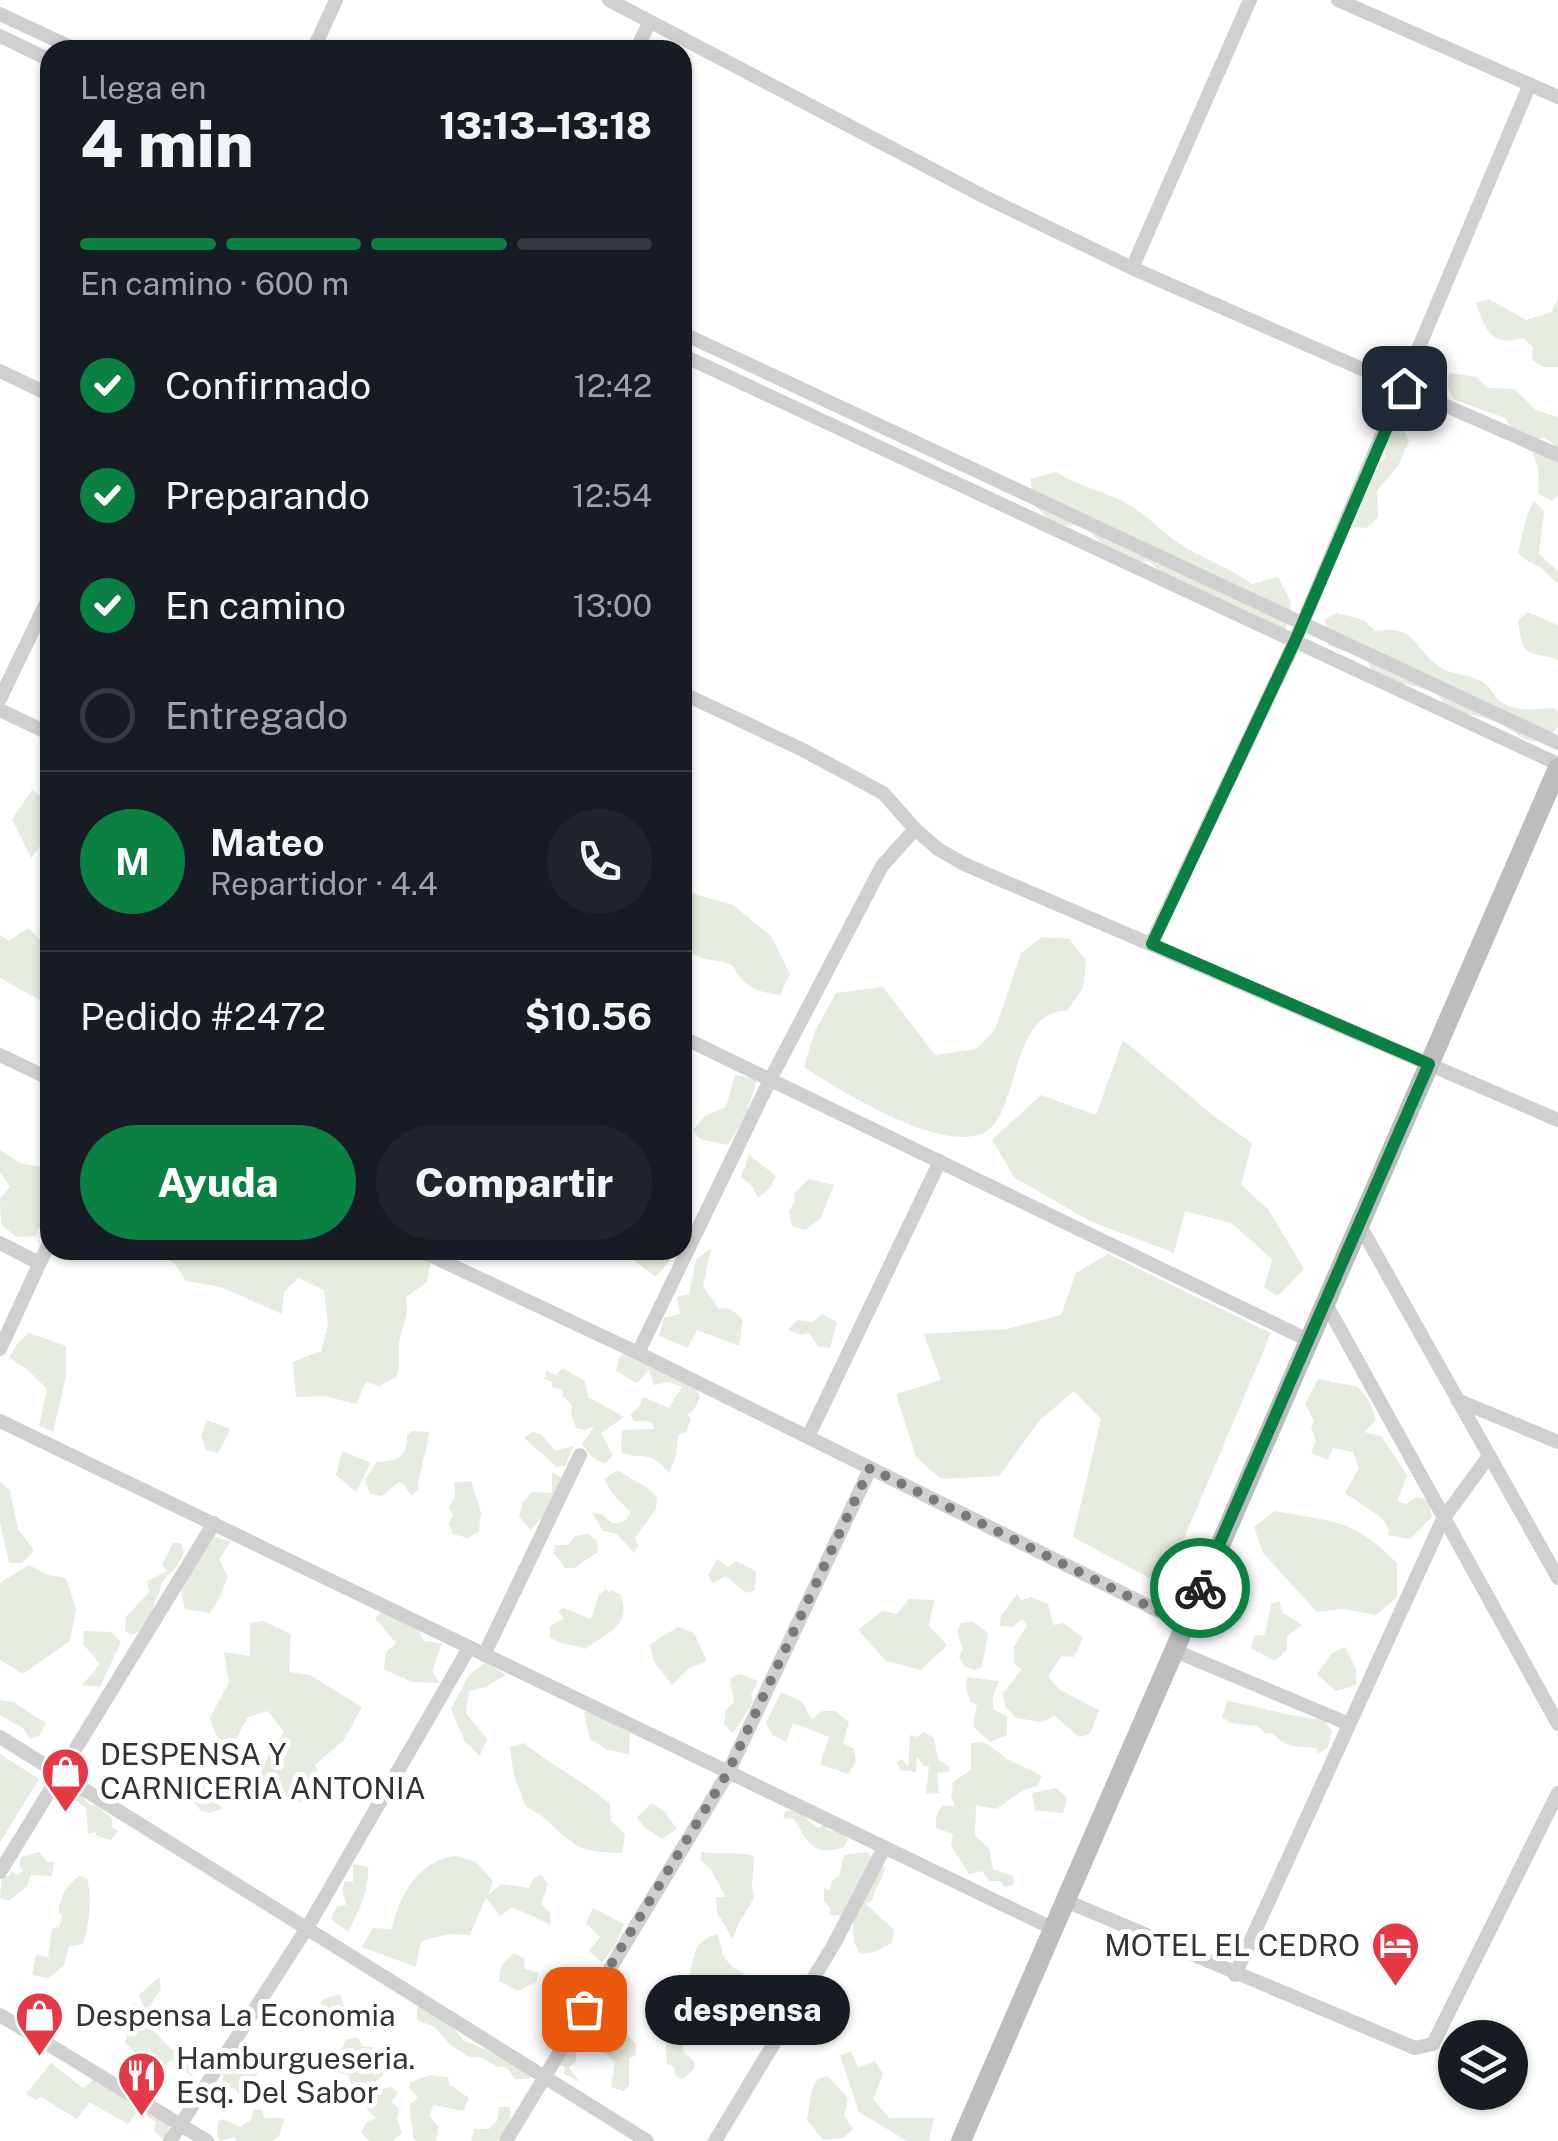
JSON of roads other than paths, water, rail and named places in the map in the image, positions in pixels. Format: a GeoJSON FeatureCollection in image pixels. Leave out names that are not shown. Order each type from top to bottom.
{"type":"FeatureCollection","features":[{"type":"Feature","properties":{"kind":"street"},"geometry":{"type":"LineString","coordinates":[[318,40],[336,0]]}},
{"type":"Feature","properties":{"kind":"street"},"geometry":{"type":"LineString","coordinates":[[609,0],[688,40]]}},
{"type":"Feature","properties":{"kind":"street"},"geometry":{"type":"LineString","coordinates":[[1132,268],[1250,0]]}},
{"type":"Feature","properties":{"kind":"street"},"geometry":{"type":"LineString","coordinates":[[1338,0],[1558,98]]}},
{"type":"Feature","properties":{"kind":"street"},"geometry":{"type":"LineString","coordinates":[[0,14],[56,40]]}},
{"type":"Feature","properties":{"kind":"street"},"geometry":{"type":"LineString","coordinates":[[641,40],[650,20]]}},
{"type":"Feature","properties":{"kind":"street"},"geometry":{"type":"LineString","coordinates":[[0,36],[40,55]]}},
{"type":"Feature","properties":{"kind":"street"},"geometry":{"type":"LineString","coordinates":[[692,42],[986,197],[1132,268],[1558,455]]}},
{"type":"Feature","properties":{"kind":"street"},"geometry":{"type":"LineString","coordinates":[[1152,944],[1295,641],[1530,84]]}},
{"type":"Feature","properties":{"kind":"street"},"geometry":{"type":"LineString","coordinates":[[692,338],[1558,743]]}},
{"type":"Feature","properties":{"kind":"street"},"geometry":{"type":"LineString","coordinates":[[692,360],[1295,641],[1557,771],[960,2141]]}},
{"type":"Feature","properties":{"kind":"street"},"geometry":{"type":"LineString","coordinates":[[0,371],[40,390]]}},
{"type":"Feature","properties":{"kind":"street"},"geometry":{"type":"LineString","coordinates":[[865,440],[874,423]]}},
{"type":"Feature","properties":{"kind":"street"},"geometry":{"type":"LineString","coordinates":[[0,698],[40,616]]}},
{"type":"Feature","properties":{"kind":"street"},"geometry":{"type":"LineString","coordinates":[[692,698],[801,748],[884,793],[915,830],[964,864],[1558,1120]]}},
{"type":"Feature","properties":{"kind":"street"},"geometry":{"type":"LineString","coordinates":[[0,710],[40,729]]}},
{"type":"Feature","properties":{"kind":"street"},"geometry":{"type":"LineString","coordinates":[[692,1241],[770,1080],[882,866],[915,830]]}},
{"type":"Feature","properties":{"kind":"street"},"geometry":{"type":"LineString","coordinates":[[692,1042],[1308,1340]]}},
{"type":"Feature","properties":{"kind":"street"},"geometry":{"type":"LineString","coordinates":[[0,1055],[40,1073]]}},
{"type":"Feature","properties":{"kind":"street"},"geometry":{"type":"LineString","coordinates":[[808,1437],[940,1161]]}},
{"type":"Feature","properties":{"kind":"street"},"geometry":{"type":"LineString","coordinates":[[1359,1224],[1558,1578]]}},
{"type":"Feature","properties":{"kind":"street"},"geometry":{"type":"LineString","coordinates":[[0,1243],[39,1263]]}},
{"type":"Feature","properties":{"kind":"street"},"geometry":{"type":"LineString","coordinates":[[0,1349],[40,1260]]}},
{"type":"Feature","properties":{"kind":"street"},"geometry":{"type":"LineString","coordinates":[[440,1260],[638,1353],[1184,1624]]}},
{"type":"Feature","properties":{"kind":"street"},"geometry":{"type":"LineString","coordinates":[[638,1353],[683,1260]]}},
{"type":"Feature","properties":{"kind":"street"},"geometry":{"type":"LineString","coordinates":[[1325,1302],[1558,1724]]}},
{"type":"Feature","properties":{"kind":"street"},"geometry":{"type":"LineString","coordinates":[[1456,1400],[1558,1442]]}},
{"type":"Feature","properties":{"kind":"street"},"geometry":{"type":"LineString","coordinates":[[0,1421],[1054,1929]]}},
{"type":"Feature","properties":{"kind":"street"},"geometry":{"type":"LineString","coordinates":[[170,2141],[307,1928],[477,1651],[580,1455]]}},
{"type":"Feature","properties":{"kind":"street"},"geometry":{"type":"LineString","coordinates":[[1236,1975],[1443,1518],[1488,1456]]}},
{"type":"Feature","properties":{"kind":"street"},"geometry":{"type":"LineString","coordinates":[[506,2141],[728,1772],[870,1468]]}},
{"type":"Feature","properties":{"kind":"street"},"geometry":{"type":"LineString","coordinates":[[0,1872],[214,1523]]}},
{"type":"Feature","properties":{"kind":"street"},"geometry":{"type":"LineString","coordinates":[[1173,1650],[1349,1724]]}},
{"type":"Feature","properties":{"kind":"street"},"geometry":{"type":"LineString","coordinates":[[0,1738],[646,2141]]}},
{"type":"Feature","properties":{"kind":"street"},"geometry":{"type":"LineString","coordinates":[[1066,1901],[1415,2048],[1433,2044],[1550,1820],[1558,1793]]}},
{"type":"Feature","properties":{"kind":"street"},"geometry":{"type":"LineString","coordinates":[[715,2141],[834,1944],[884,1848]]}},
{"type":"Feature","properties":{"kind":"street"},"geometry":{"type":"LineString","coordinates":[[0,2015],[207,2141]]}},
{"type":"Feature","properties":{"kind":"place","name":"DESPENSA Y CARNICERIA ANTONIA"},"geometry":{"type":"Point","coordinates":[65,1814]}},
{"type":"Feature","properties":{"kind":"place","name":"MOTEL EL CEDRO"},"geometry":{"type":"Point","coordinates":[1395,1988]}},
{"type":"Feature","properties":{"kind":"place","name":"despensa"},"geometry":{"type":"Point","coordinates":[584,2009]}},
{"type":"Feature","properties":{"kind":"place","name":"Despensa La Economia"},"geometry":{"type":"Point","coordinates":[40,2058]}},
{"type":"Feature","properties":{"kind":"place","name":"Hamburgueseria. Esq. Del Sabor"},"geometry":{"type":"Point","coordinates":[141,2118]}}]}
